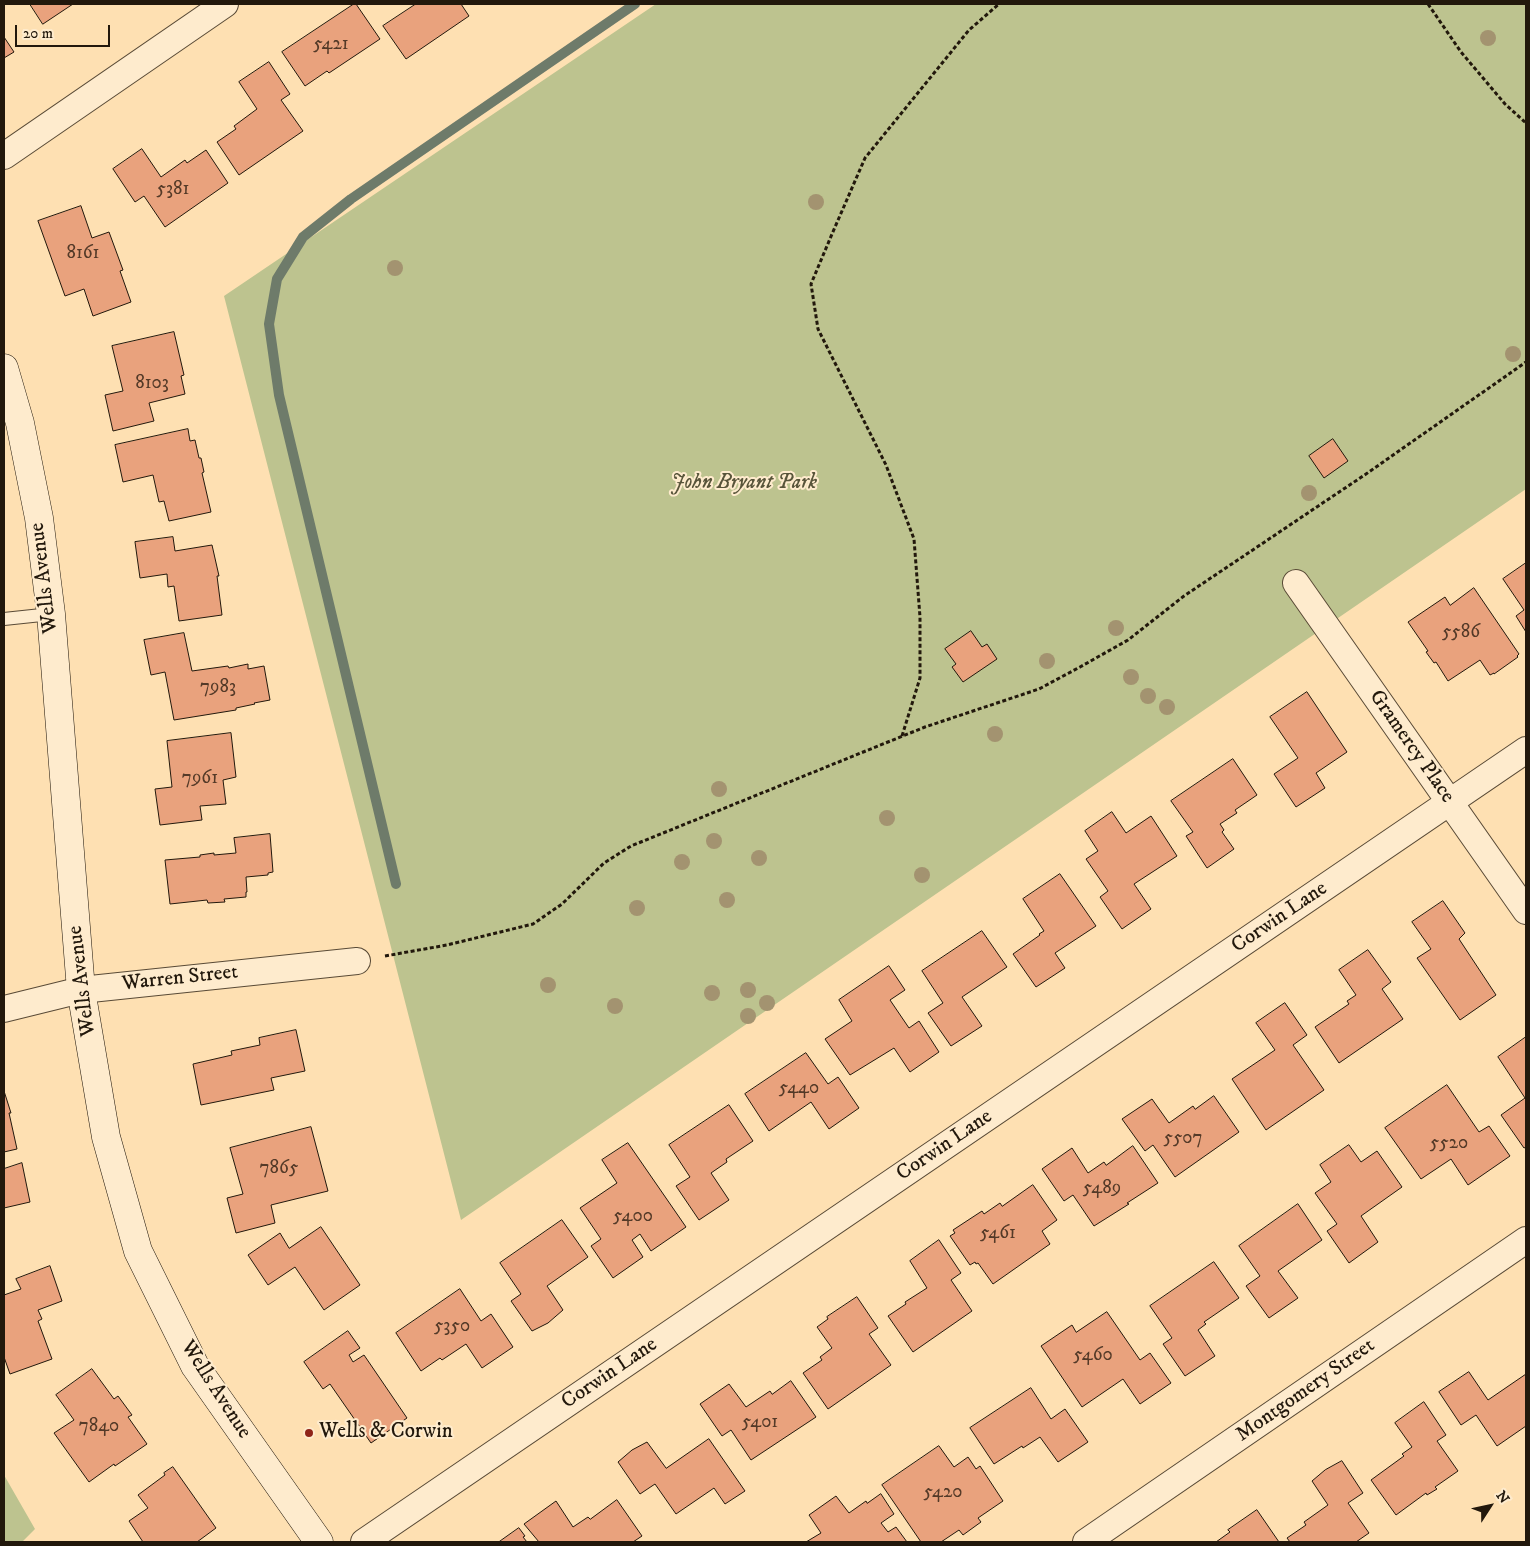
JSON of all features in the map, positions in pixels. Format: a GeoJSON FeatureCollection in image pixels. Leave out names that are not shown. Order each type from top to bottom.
{"type":"FeatureCollection","features":[{"type":"Feature","properties":{"kind":"main road","name":"Wells Avenue"},"geometry":{"type":"LineString","coordinates":[[4,368],[20,423],[39,518],[50,614],[81,990],[106,1136],[138,1251],[195,1366],[320,1542]]}},
{"type":"Feature","properties":{"kind":"street"},"geometry":{"type":"LineString","coordinates":[[4,156],[225,4]]}},
{"type":"Feature","properties":{"kind":"street","name":"Gramercy Place"},"geometry":{"type":"LineString","coordinates":[[1296,584],[1526,911]]}},
{"type":"Feature","properties":{"kind":"street","name":"Corwin Lane"},"geometry":{"type":"LineString","coordinates":[[364,1542],[1526,750]]}},
{"type":"Feature","properties":{"kind":"street","name":"Warren Street"},"geometry":{"type":"LineString","coordinates":[[4,1010],[81,990],[357,961]]}},
{"type":"Feature","properties":{"kind":"street","name":"Montgomery Street"},"geometry":{"type":"LineString","coordinates":[[1086,1542],[1526,1240]]}},
{"type":"Feature","properties":{"kind":"lane"},"geometry":{"type":"LineString","coordinates":[[4,619],[50,614]]}},
{"type":"Feature","properties":{"kind":"path"},"geometry":{"type":"LineString","coordinates":[[902,736],[920,678],[920,617],[914,540],[886,464],[818,329],[811,284],[865,158],[969,30],[999,4]]}},
{"type":"Feature","properties":{"kind":"path"},"geometry":{"type":"LineString","coordinates":[[1428,4],[1461,52],[1505,104],[1526,123]]}},
{"type":"Feature","properties":{"kind":"path"},"geometry":{"type":"LineString","coordinates":[[357,961],[448,945],[533,924],[562,904],[604,863],[630,846],[902,736],[1039,689],[1128,640],[1184,596],[1366,474],[1526,362]]}},
{"type":"Feature","properties":{"kind":"green space","name":"John Bryant Park"},"geometry":{"type":"Polygon","coordinates":[[[656,4],[1526,4],[1526,489],[461,1220],[224,296],[656,4]]]}},
{"type":"Feature","properties":{"kind":"green space"},"geometry":{"type":"Polygon","coordinates":[[[4,1475],[35,1529],[22,1542],[4,1542],[4,1475]]]}},
{"type":"Feature","properties":{"kind":"building"},"geometry":{"type":"Polygon","coordinates":[[[30,4],[73,4],[43,24],[30,4]]]}},
{"type":"Feature","properties":{"kind":"building"},"geometry":{"type":"Polygon","coordinates":[[[356,4],[380,39],[329,73],[327,71],[305,86],[282,52],[356,4]]]}},
{"type":"Feature","properties":{"kind":"building"},"geometry":{"type":"Polygon","coordinates":[[[416,4],[461,4],[469,16],[406,59],[383,26],[416,4]]]}},
{"type":"Feature","properties":{"kind":"building"},"geometry":{"type":"Polygon","coordinates":[[[4,37],[14,52],[4,58],[4,37]]]}},
{"type":"Feature","properties":{"kind":"building"},"geometry":{"type":"Polygon","coordinates":[[[269,62],[290,94],[281,100],[303,131],[239,175],[217,142],[236,129],[234,126],[257,109],[239,82],[269,62]]]}},
{"type":"Feature","properties":{"kind":"building"},"geometry":{"type":"Polygon","coordinates":[[[142,149],[161,177],[185,160],[187,163],[206,150],[228,183],[165,227],[144,196],[135,202],[113,169],[142,149]]]}},
{"type":"Feature","properties":{"kind":"building"},"geometry":{"type":"Polygon","coordinates":[[[81,206],[92,238],[109,232],[123,270],[120,271],[131,302],[93,316],[84,289],[65,296],[38,221],[81,206]]]}},
{"type":"Feature","properties":{"kind":"building"},"geometry":{"type":"Polygon","coordinates":[[[174,332],[184,375],[181,376],[185,394],[149,403],[154,421],[113,431],[105,395],[123,391],[112,346],[174,332]]]}},
{"type":"Feature","properties":{"kind":"building"},"geometry":{"type":"Polygon","coordinates":[[[188,429],[190,441],[195,440],[199,458],[201,458],[204,472],[202,473],[211,512],[169,521],[164,501],[159,502],[153,475],[123,482],[115,445],[188,429]]]}},
{"type":"Feature","properties":{"kind":"building"},"geometry":{"type":"Polygon","coordinates":[[[1333,439],[1348,461],[1324,478],[1309,456],[1333,439]]]}},
{"type":"Feature","properties":{"kind":"building"},"geometry":{"type":"Polygon","coordinates":[[[173,537],[175,551],[212,545],[219,576],[217,576],[222,615],[179,621],[174,586],[168,587],[167,574],[140,578],[135,542],[173,537]]]}},
{"type":"Feature","properties":{"kind":"building"},"geometry":{"type":"Polygon","coordinates":[[[1526,563],[1526,632],[1516,616],[1524,610],[1503,579],[1526,563]]]}},
{"type":"Feature","properties":{"kind":"building"},"geometry":{"type":"Polygon","coordinates":[[[1474,588],[1519,654],[1518,657],[1494,674],[1490,675],[1480,660],[1448,681],[1436,662],[1434,663],[1426,652],[1428,651],[1408,622],[1445,597],[1450,605],[1474,588]]]}},
{"type":"Feature","properties":{"kind":"building"},"geometry":{"type":"Polygon","coordinates":[[[971,631],[982,647],[987,644],[997,659],[963,682],[952,667],[956,664],[945,649],[971,631]]]}},
{"type":"Feature","properties":{"kind":"building"},"geometry":{"type":"Polygon","coordinates":[[[184,633],[192,671],[228,666],[229,668],[248,664],[248,669],[264,666],[270,700],[236,708],[236,710],[174,720],[165,672],[151,675],[144,640],[184,633]]]}},
{"type":"Feature","properties":{"kind":"building"},"geometry":{"type":"Polygon","coordinates":[[[1307,692],[1347,752],[1316,773],[1325,788],[1296,807],[1274,774],[1298,758],[1270,717],[1307,692]]]}},
{"type":"Feature","properties":{"kind":"building"},"geometry":{"type":"Polygon","coordinates":[[[231,733],[236,777],[223,780],[226,804],[200,806],[202,820],[160,825],[155,789],[172,787],[167,741],[231,733]]]}},
{"type":"Feature","properties":{"kind":"building"},"geometry":{"type":"Polygon","coordinates":[[[1233,759],[1257,795],[1235,810],[1237,813],[1220,824],[1224,830],[1222,832],[1234,849],[1207,868],[1186,836],[1193,832],[1171,801],[1233,759]]]}},
{"type":"Feature","properties":{"kind":"building"},"geometry":{"type":"Polygon","coordinates":[[[1112,812],[1126,833],[1151,816],[1177,856],[1134,884],[1151,909],[1122,929],[1100,897],[1108,891],[1086,859],[1098,851],[1085,831],[1112,812]]]}},
{"type":"Feature","properties":{"kind":"building"},"geometry":{"type":"Polygon","coordinates":[[[270,834],[273,872],[268,873],[268,875],[246,877],[246,897],[224,899],[225,902],[208,903],[207,900],[170,904],[165,860],[200,857],[200,855],[214,853],[214,855],[236,853],[234,838],[270,834]]]}},
{"type":"Feature","properties":{"kind":"building"},"geometry":{"type":"Polygon","coordinates":[[[1060,874],[1096,926],[1055,953],[1065,968],[1036,987],[1013,954],[1044,931],[1023,899],[1060,874]]]}},
{"type":"Feature","properties":{"kind":"building"},"geometry":{"type":"Polygon","coordinates":[[[1443,901],[1465,933],[1459,939],[1496,995],[1460,1020],[1417,958],[1431,949],[1412,922],[1443,901]]]}},
{"type":"Feature","properties":{"kind":"building"},"geometry":{"type":"Polygon","coordinates":[[[982,931],[1007,967],[962,997],[982,1026],[951,1046],[928,1013],[943,1003],[922,971],[982,931]]]}},
{"type":"Feature","properties":{"kind":"building"},"geometry":{"type":"Polygon","coordinates":[[[1368,950],[1391,982],[1382,989],[1403,1019],[1339,1063],[1315,1027],[1349,1004],[1347,1001],[1356,995],[1339,970],[1368,950]]]}},
{"type":"Feature","properties":{"kind":"building"},"geometry":{"type":"Polygon","coordinates":[[[889,966],[905,990],[890,1000],[909,1028],[919,1021],[939,1052],[910,1072],[894,1048],[850,1075],[825,1039],[852,1021],[839,1000],[889,966]]]}},
{"type":"Feature","properties":{"kind":"building"},"geometry":{"type":"Polygon","coordinates":[[[1285,1003],[1307,1035],[1293,1045],[1324,1090],[1266,1130],[1232,1079],[1275,1050],[1256,1023],[1285,1003]]]}},
{"type":"Feature","properties":{"kind":"building"},"geometry":{"type":"Polygon","coordinates":[[[296,1030],[305,1071],[271,1078],[274,1090],[201,1105],[193,1064],[232,1055],[231,1051],[260,1045],[259,1038],[296,1030]]]}},
{"type":"Feature","properties":{"kind":"building"},"geometry":{"type":"Polygon","coordinates":[[[1526,1037],[1526,1147],[1524,1148],[1501,1115],[1525,1098],[1498,1057],[1526,1037]]]}},
{"type":"Feature","properties":{"kind":"building"},"geometry":{"type":"Polygon","coordinates":[[[806,1053],[828,1084],[838,1077],[859,1108],[829,1129],[811,1102],[769,1131],[745,1094],[806,1053]]]}},
{"type":"Feature","properties":{"kind":"building"},"geometry":{"type":"Polygon","coordinates":[[[1447,1085],[1479,1132],[1489,1126],[1510,1156],[1468,1185],[1451,1159],[1421,1179],[1385,1128],[1447,1085]]]}},
{"type":"Feature","properties":{"kind":"building"},"geometry":{"type":"Polygon","coordinates":[[[4,1091],[11,1113],[9,1113],[17,1149],[4,1152],[4,1091]]]}},
{"type":"Feature","properties":{"kind":"building"},"geometry":{"type":"Polygon","coordinates":[[[1214,1096],[1239,1132],[1175,1177],[1153,1145],[1145,1151],[1122,1119],[1152,1099],[1169,1123],[1193,1106],[1195,1109],[1214,1096]]]}},
{"type":"Feature","properties":{"kind":"building"},"geometry":{"type":"Polygon","coordinates":[[[729,1105],[753,1141],[726,1159],[727,1162],[711,1173],[729,1200],[699,1220],[676,1186],[690,1177],[669,1145],[729,1105]]]}},
{"type":"Feature","properties":{"kind":"building"},"geometry":{"type":"Polygon","coordinates":[[[311,1127],[328,1191],[271,1205],[275,1223],[236,1233],[227,1198],[243,1194],[230,1148],[311,1127]]]}},
{"type":"Feature","properties":{"kind":"building"},"geometry":{"type":"Polygon","coordinates":[[[628,1143],[686,1227],[651,1251],[640,1234],[632,1240],[643,1257],[613,1278],[591,1246],[601,1239],[580,1208],[617,1183],[602,1160],[628,1143]]]}},
{"type":"Feature","properties":{"kind":"building"},"geometry":{"type":"Polygon","coordinates":[[[1349,1145],[1361,1162],[1377,1151],[1402,1187],[1361,1216],[1378,1242],[1349,1263],[1327,1231],[1337,1224],[1315,1193],[1331,1182],[1320,1165],[1349,1145]]]}},
{"type":"Feature","properties":{"kind":"building"},"geometry":{"type":"Polygon","coordinates":[[[1133,1146],[1158,1183],[1094,1226],[1073,1195],[1064,1201],[1042,1169],[1072,1148],[1088,1173],[1104,1162],[1106,1165],[1133,1146]]]}},
{"type":"Feature","properties":{"kind":"building"},"geometry":{"type":"Polygon","coordinates":[[[22,1163],[30,1202],[4,1208],[4,1169],[22,1163]]]}},
{"type":"Feature","properties":{"kind":"building"},"geometry":{"type":"Polygon","coordinates":[[[1033,1185],[1057,1220],[1042,1231],[1050,1244],[993,1284],[978,1263],[976,1264],[975,1262],[970,1265],[950,1236],[955,1233],[953,1230],[982,1211],[984,1214],[1000,1203],[1002,1206],[1033,1185]]]}},
{"type":"Feature","properties":{"kind":"building"},"geometry":{"type":"Polygon","coordinates":[[[1298,1204],[1322,1240],[1278,1271],[1298,1298],[1269,1318],[1246,1286],[1260,1276],[1239,1246],[1298,1204]]]}},
{"type":"Feature","properties":{"kind":"building"},"geometry":{"type":"Polygon","coordinates":[[[562,1220],[588,1257],[547,1286],[563,1310],[548,1323],[532,1331],[511,1301],[521,1294],[500,1263],[562,1220]]]}},
{"type":"Feature","properties":{"kind":"building"},"geometry":{"type":"Polygon","coordinates":[[[321,1227],[360,1285],[324,1310],[295,1267],[268,1285],[248,1255],[280,1233],[289,1248],[321,1227]]]}},
{"type":"Feature","properties":{"kind":"building"},"geometry":{"type":"Polygon","coordinates":[[[939,1240],[961,1273],[951,1280],[972,1311],[913,1352],[888,1316],[927,1288],[910,1261],[939,1240]]]}},
{"type":"Feature","properties":{"kind":"building"},"geometry":{"type":"Polygon","coordinates":[[[1214,1262],[1239,1298],[1204,1322],[1206,1324],[1198,1330],[1215,1356],[1185,1376],[1163,1344],[1172,1338],[1150,1306],[1214,1262]]]}},
{"type":"Feature","properties":{"kind":"building"},"geometry":{"type":"Polygon","coordinates":[[[50,1266],[62,1301],[38,1310],[42,1319],[38,1321],[52,1359],[10,1374],[4,1357],[4,1295],[21,1289],[16,1279],[50,1266]]]}},
{"type":"Feature","properties":{"kind":"building"},"geometry":{"type":"Polygon","coordinates":[[[460,1289],[481,1321],[491,1314],[513,1347],[482,1368],[466,1344],[421,1371],[396,1333],[460,1289]]]}},
{"type":"Feature","properties":{"kind":"building"},"geometry":{"type":"Polygon","coordinates":[[[857,1297],[878,1328],[869,1334],[891,1365],[828,1409],[803,1373],[822,1360],[820,1357],[832,1348],[817,1327],[828,1319],[827,1317],[857,1297]]]}},
{"type":"Feature","properties":{"kind":"building"},"geometry":{"type":"Polygon","coordinates":[[[1107,1312],[1140,1360],[1150,1353],[1171,1383],[1140,1404],[1123,1379],[1082,1407],[1041,1346],[1072,1325],[1076,1332],[1107,1312]]]}},
{"type":"Feature","properties":{"kind":"building"},"geometry":{"type":"Polygon","coordinates":[[[348,1331],[360,1348],[349,1355],[353,1362],[364,1355],[407,1418],[371,1443],[330,1384],[323,1389],[304,1362],[348,1331]]]}},
{"type":"Feature","properties":{"kind":"building"},"geometry":{"type":"Polygon","coordinates":[[[92,1369],[114,1399],[118,1396],[132,1415],[128,1417],[147,1444],[89,1482],[54,1433],[74,1420],[56,1395],[92,1369]]]}},
{"type":"Feature","properties":{"kind":"building"},"geometry":{"type":"Polygon","coordinates":[[[1469,1372],[1488,1400],[1526,1374],[1526,1426],[1497,1446],[1476,1415],[1461,1425],[1439,1392],[1469,1372]]]}},
{"type":"Feature","properties":{"kind":"building"},"geometry":{"type":"Polygon","coordinates":[[[791,1381],[816,1417],[751,1460],[731,1430],[722,1436],[700,1404],[729,1384],[746,1407],[770,1391],[772,1394],[791,1381]]]}},
{"type":"Feature","properties":{"kind":"building"},"geometry":{"type":"Polygon","coordinates":[[[1031,1388],[1051,1419],[1065,1409],[1088,1442],[1058,1462],[1040,1437],[994,1464],[970,1428],[1031,1388]]]}},
{"type":"Feature","properties":{"kind":"building"},"geometry":{"type":"Polygon","coordinates":[[[1424,1402],[1446,1435],[1437,1441],[1458,1471],[1435,1487],[1437,1489],[1427,1495],[1426,1493],[1396,1515],[1371,1480],[1404,1456],[1402,1454],[1412,1447],[1395,1423],[1424,1402]]]}},
{"type":"Feature","properties":{"kind":"building"},"geometry":{"type":"Polygon","coordinates":[[[709,1439],[745,1491],[725,1504],[714,1488],[676,1514],[655,1484],[640,1494],[618,1462],[632,1450],[647,1442],[666,1468],[709,1439]]]}},
{"type":"Feature","properties":{"kind":"building"},"geometry":{"type":"Polygon","coordinates":[[[939,1446],[954,1467],[968,1457],[976,1469],[980,1466],[1003,1501],[978,1518],[981,1522],[963,1535],[959,1530],[941,1542],[921,1542],[882,1485],[939,1446]]]}},
{"type":"Feature","properties":{"kind":"building"},"geometry":{"type":"Polygon","coordinates":[[[1342,1461],[1363,1493],[1348,1503],[1369,1533],[1356,1542],[1290,1542],[1287,1538],[1306,1525],[1304,1522],[1328,1505],[1312,1481],[1325,1470],[1342,1461]]]}},
{"type":"Feature","properties":{"kind":"building"},"geometry":{"type":"Polygon","coordinates":[[[173,1467],[216,1528],[197,1542],[143,1542],[129,1521],[148,1508],[138,1495],[173,1467]]]}},
{"type":"Feature","properties":{"kind":"building"},"geometry":{"type":"Polygon","coordinates":[[[881,1494],[894,1514],[881,1523],[888,1532],[896,1527],[907,1542],[806,1542],[821,1533],[809,1515],[836,1496],[849,1513],[866,1501],[867,1503],[881,1494]]]}},
{"type":"Feature","properties":{"kind":"building"},"geometry":{"type":"Polygon","coordinates":[[[617,1500],[642,1536],[633,1542],[539,1542],[524,1524],[556,1501],[573,1527],[588,1517],[590,1519],[617,1500]]]}},
{"type":"Feature","properties":{"kind":"building"},"geometry":{"type":"Polygon","coordinates":[[[1257,1510],[1279,1542],[1216,1542],[1230,1532],[1228,1530],[1257,1510]]]}},
{"type":"Feature","properties":{"kind":"building"},"geometry":{"type":"Polygon","coordinates":[[[519,1528],[527,1542],[499,1542],[519,1528]]]}},
{"type":"Feature","properties":{"kind":"waterway"},"geometry":{"type":"LineString","coordinates":[[396,884],[279,395],[269,324],[277,279],[303,237],[351,199],[635,4]]}},
{"type":"Feature","properties":{"kind":"place","name":"Wells & Corwin"},"geometry":{"type":"Point","coordinates":[309,1433]}}]}
